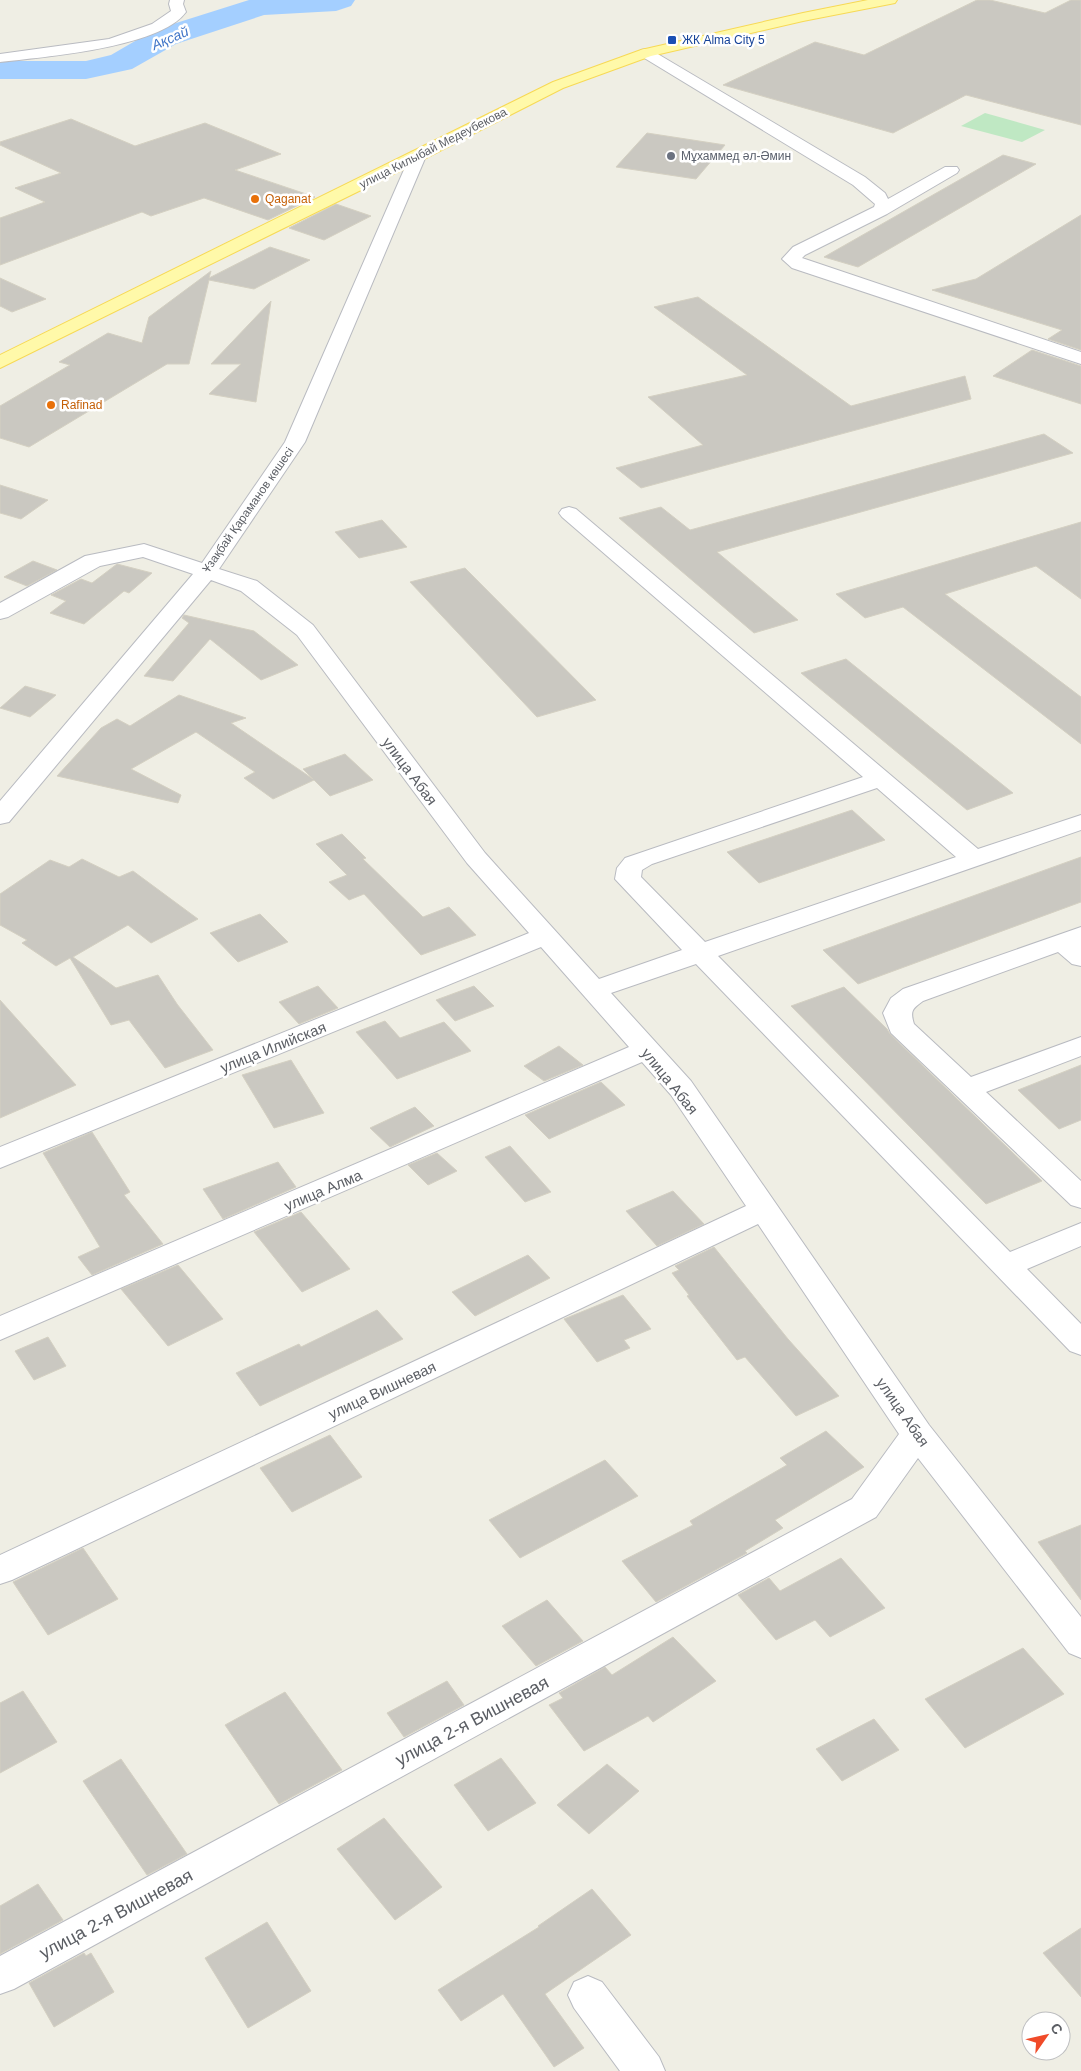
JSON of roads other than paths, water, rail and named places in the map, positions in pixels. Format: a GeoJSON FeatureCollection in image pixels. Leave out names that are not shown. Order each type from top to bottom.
{"type":"FeatureCollection","features":[{"type":"Feature","properties":{"kind":"main road","name":"улица Килыбай Медеубекова"},"geometry":{"type":"LineString","coordinates":[[0,362],[558,85],[646,53],[803,16],[890,0]]}},
{"type":"Feature","properties":{"kind":"street"},"geometry":{"type":"LineString","coordinates":[[0,58],[111,43],[157,27],[179,12],[176,4],[178,0]]}},
{"type":"Feature","properties":{"kind":"street"},"geometry":{"type":"LineString","coordinates":[[646,53],[859,181],[880,197],[883,204],[880,210]]}},
{"type":"Feature","properties":{"kind":"street","name":"Ұзақбай Қараманов көшесі"},"geometry":{"type":"LineString","coordinates":[[0,817],[207,570],[295,442],[418,156]]}},
{"type":"Feature","properties":{"kind":"street"},"geometry":{"type":"LineString","coordinates":[[951,170],[880,210],[799,251],[792,259],[798,264],[1081,358]]}},
{"type":"Feature","properties":{"kind":"street"},"geometry":{"type":"LineString","coordinates":[[569,513],[974,859]]}},
{"type":"Feature","properties":{"kind":"street","name":"улица Абая"},"geometry":{"type":"LineString","coordinates":[[0,612],[93,561],[144,550],[207,570],[249,586],[305,630],[476,858],[680,1088],[917,1434],[1081,1643]]}},
{"type":"Feature","properties":{"kind":"street"},"geometry":{"type":"LineString","coordinates":[[881,780],[632,864],[627,871],[628,878],[1081,1343]]}},
{"type":"Feature","properties":{"kind":"street"},"geometry":{"type":"LineString","coordinates":[[593,990],[974,859],[1077,828]]}},
{"type":"Feature","properties":{"kind":"street","name":"улица Илийская"},"geometry":{"type":"LineString","coordinates":[[0,1158],[545,936]]}},
{"type":"Feature","properties":{"kind":"street"},"geometry":{"type":"LineString","coordinates":[[1074,945],[913,995],[901,1004],[897,1013],[901,1026],[1081,1198]]}},
{"type":"Feature","properties":{"kind":"street"},"geometry":{"type":"LineString","coordinates":[[966,1089],[1081,1046]]}},
{"type":"Feature","properties":{"kind":"street","name":"улица Алма"},"geometry":{"type":"LineString","coordinates":[[0,1329],[646,1050]]}},
{"type":"Feature","properties":{"kind":"street","name":"улица Вишневая"},"geometry":{"type":"LineString","coordinates":[[0,1570],[764,1210]]}},
{"type":"Feature","properties":{"kind":"street"},"geometry":{"type":"LineString","coordinates":[[1005,1266],[1081,1234]]}},
{"type":"Feature","properties":{"kind":"street","name":"улица 2-я Вишневая"},"geometry":{"type":"LineString","coordinates":[[0,1976],[864,1508],[917,1434]]}},
{"type":"Feature","properties":{"kind":"street"},"geometry":{"type":"LineString","coordinates":[[588,1995],[645,2071]]}},
{"type":"Feature","properties":{"kind":"waterway","name":"Ақсай"},"geometry":{"type":"LineString","coordinates":[[0,70],[86,70],[121,62],[165,37],[261,6],[336,2],[340,0]]}},
{"type":"Feature","properties":{"kind":"place","name":"ЖК Alma City 5"},"geometry":{"type":"Point","coordinates":[672,40]}},
{"type":"Feature","properties":{"kind":"place","name":"Мұхаммед әл-Әмин"},"geometry":{"type":"Point","coordinates":[671,156]}},
{"type":"Feature","properties":{"kind":"place","name":"Qaganat"},"geometry":{"type":"Point","coordinates":[255,199]}},
{"type":"Feature","properties":{"kind":"place","name":"Rafinad"},"geometry":{"type":"Point","coordinates":[51,405]}}]}
